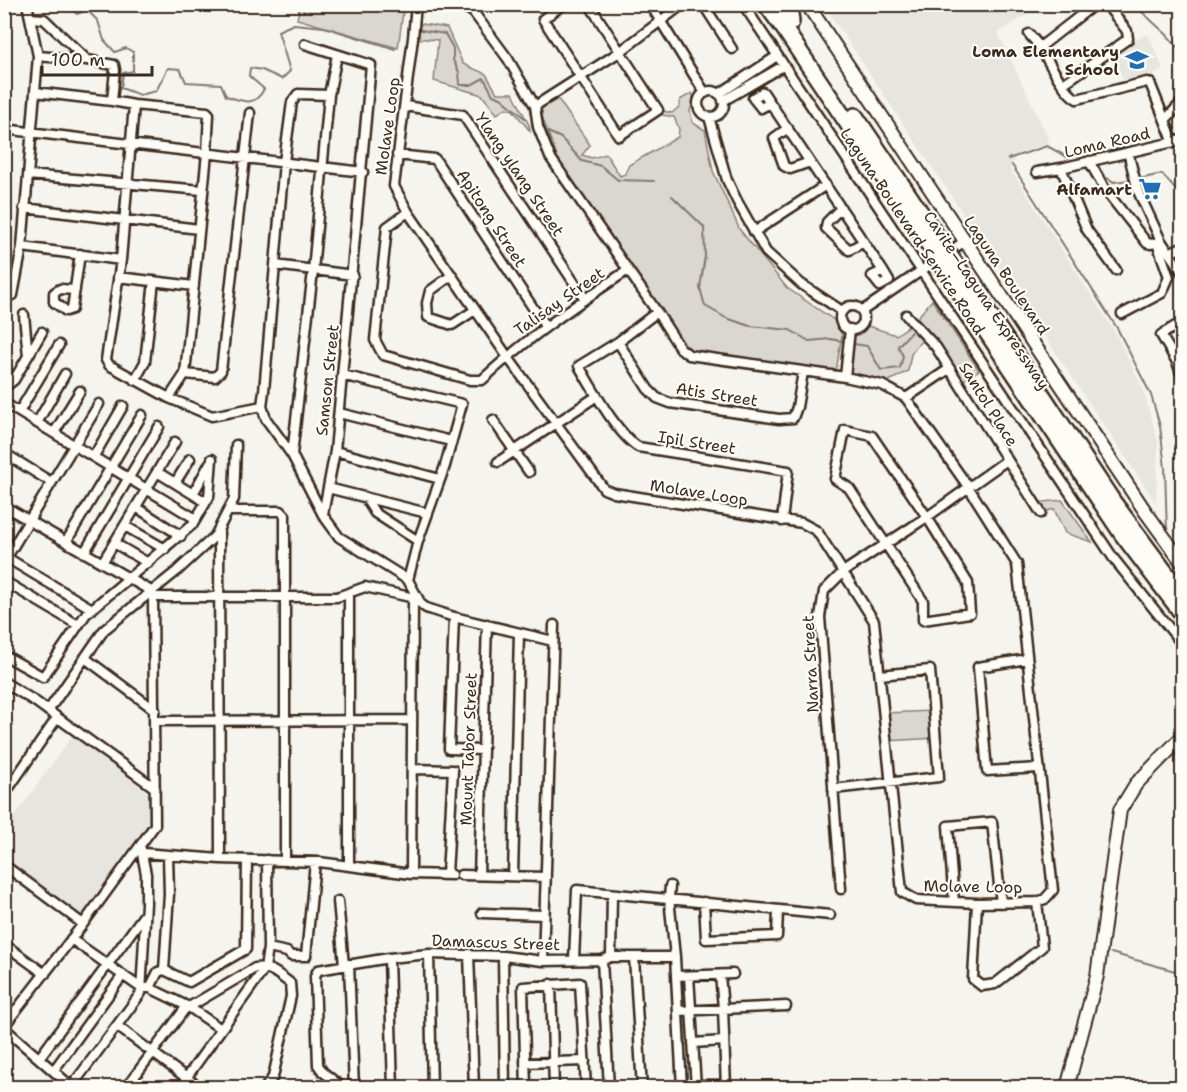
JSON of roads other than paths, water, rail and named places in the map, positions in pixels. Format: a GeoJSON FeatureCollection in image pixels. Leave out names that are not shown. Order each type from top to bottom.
{"type":"FeatureCollection","features":[{"type":"Feature","properties":{"kind":"highway","name":"Cavite–Laguna Expressway"},"geometry":{"type":"LineString","coordinates":[[765,4],[933,240]]}},
{"type":"Feature","properties":{"kind":"highway","name":"Cavite–Laguna Expressway"},"geometry":{"type":"LineString","coordinates":[[779,4],[1123,535],[1182,613]]}},
{"type":"Feature","properties":{"kind":"highway"},"geometry":{"type":"LineString","coordinates":[[789,4],[791,22]]}},
{"type":"Feature","properties":{"kind":"highway","name":"Cavite–Laguna Expressway"},"geometry":{"type":"LineString","coordinates":[[955,274],[1113,502],[1182,595]]}},
{"type":"Feature","properties":{"kind":"main road","name":"Laguna Boulevard"},"geometry":{"type":"LineString","coordinates":[[807,4],[1144,511],[1182,562]]}},
{"type":"Feature","properties":{"kind":"main road"},"geometry":{"type":"LineString","coordinates":[[1067,1088],[1098,968],[1120,810],[1136,784],[1182,737]]}},
{"type":"Feature","properties":{"kind":"street"},"geometry":{"type":"LineString","coordinates":[[14,295],[22,247],[38,56],[27,4]]}},
{"type":"Feature","properties":{"kind":"street","name":"Molave Loop"},"geometry":{"type":"LineString","coordinates":[[416,4],[394,186],[408,212],[507,356],[604,489],[614,493],[802,523],[817,531],[874,621],[902,892],[916,900],[954,902],[1037,902],[1045,899],[1053,890],[1017,564],[969,488],[906,398],[882,386],[845,377],[689,355],[680,348],[550,157],[538,127],[535,106],[508,58],[474,13],[461,4]]}},
{"type":"Feature","properties":{"kind":"street"},"geometry":{"type":"LineString","coordinates":[[564,4],[543,19],[619,136],[658,110],[590,4]]}},
{"type":"Feature","properties":{"kind":"street"},"geometry":{"type":"LineString","coordinates":[[650,4],[705,93]]}},
{"type":"Feature","properties":{"kind":"street"},"geometry":{"type":"LineString","coordinates":[[535,106],[621,51],[683,4]]}},
{"type":"Feature","properties":{"kind":"street"},"geometry":{"type":"LineString","coordinates":[[703,4],[732,49]]}},
{"type":"Feature","properties":{"kind":"street","name":"Laguna Boulevard Service Road"},"geometry":{"type":"LineString","coordinates":[[743,4],[1057,476],[1114,559],[1182,644]]}},
{"type":"Feature","properties":{"kind":"street"},"geometry":{"type":"LineString","coordinates":[[1040,47],[1095,4]]}},
{"type":"Feature","properties":{"kind":"street"},"geometry":{"type":"LineString","coordinates":[[1063,84],[1128,39],[1127,31],[1106,4]]}},
{"type":"Feature","properties":{"kind":"street"},"geometry":{"type":"LineString","coordinates":[[30,18],[44,19],[87,60]]}},
{"type":"Feature","properties":{"kind":"street"},"geometry":{"type":"LineString","coordinates":[[1029,34],[1072,97],[1077,99],[1147,81],[1153,86],[1166,119],[1178,141]]}},
{"type":"Feature","properties":{"kind":"street"},"geometry":{"type":"LineString","coordinates":[[292,455],[314,271],[329,95],[337,56],[305,44]]}},
{"type":"Feature","properties":{"kind":"street"},"geometry":{"type":"LineString","coordinates":[[38,56],[114,65],[112,101]]}},
{"type":"Feature","properties":{"kind":"street","name":"Samson Street"},"geometry":{"type":"LineString","coordinates":[[323,515],[335,452],[363,172],[371,65],[337,56]]}},
{"type":"Feature","properties":{"kind":"street"},"geometry":{"type":"LineString","coordinates":[[709,117],[720,112],[721,97],[777,56]]}},
{"type":"Feature","properties":{"kind":"street"},"geometry":{"type":"LineString","coordinates":[[721,97],[783,66]]}},
{"type":"Feature","properties":{"kind":"street"},"geometry":{"type":"LineString","coordinates":[[35,92],[209,114],[185,374],[169,398]]}},
{"type":"Feature","properties":{"kind":"street"},"geometry":{"type":"LineString","coordinates":[[721,97],[712,92],[705,93],[700,97],[698,106],[701,112],[709,117],[727,180],[754,232],[766,252],[801,284],[842,312]]}},
{"type":"Feature","properties":{"kind":"street"},"geometry":{"type":"LineString","coordinates":[[329,95],[298,94],[294,97],[284,162],[262,406],[266,419],[292,455],[323,515],[339,537],[408,580],[421,604],[426,608],[553,641]]}},
{"type":"Feature","properties":{"kind":"street"},"geometry":{"type":"LineString","coordinates":[[1166,119],[1182,102]]}},
{"type":"Feature","properties":{"kind":"street"},"geometry":{"type":"LineString","coordinates":[[770,103],[883,271]]}},
{"type":"Feature","properties":{"kind":"street"},"geometry":{"type":"LineString","coordinates":[[134,105],[121,260],[106,360],[109,365],[169,398],[212,416],[262,406]]}},
{"type":"Feature","properties":{"kind":"street","name":"Ylang ylang Street"},"geometry":{"type":"LineString","coordinates":[[405,106],[463,116],[585,299]]}},
{"type":"Feature","properties":{"kind":"street"},"geometry":{"type":"LineString","coordinates":[[185,374],[215,377],[221,371],[250,113]]}},
{"type":"Feature","properties":{"kind":"street"},"geometry":{"type":"LineString","coordinates":[[788,128],[774,138],[784,166],[790,169],[810,162]]}},
{"type":"Feature","properties":{"kind":"street"},"geometry":{"type":"LineString","coordinates":[[4,129],[363,172]]}},
{"type":"Feature","properties":{"kind":"street","name":"Loma Road"},"geometry":{"type":"LineString","coordinates":[[1037,172],[1178,141]]}},
{"type":"Feature","properties":{"kind":"street"},"geometry":{"type":"LineString","coordinates":[[1128,152],[1138,191],[1163,246],[1182,272]]}},
{"type":"Feature","properties":{"kind":"street","name":"Apitong Street"},"geometry":{"type":"LineString","coordinates":[[397,155],[435,159],[545,327]]}},
{"type":"Feature","properties":{"kind":"street"},"geometry":{"type":"LineString","coordinates":[[1089,161],[1106,192],[1147,243],[1182,247]]}},
{"type":"Feature","properties":{"kind":"street"},"geometry":{"type":"LineString","coordinates":[[1061,168],[1088,230],[1116,270]]}},
{"type":"Feature","properties":{"kind":"street"},"geometry":{"type":"LineString","coordinates":[[28,175],[202,190]]}},
{"type":"Feature","properties":{"kind":"street"},"geometry":{"type":"LineString","coordinates":[[754,232],[826,185]]}},
{"type":"Feature","properties":{"kind":"street"},"geometry":{"type":"LineString","coordinates":[[24,208],[200,229]]}},
{"type":"Feature","properties":{"kind":"street"},"geometry":{"type":"LineString","coordinates":[[841,208],[827,222],[826,228],[849,250],[864,242]]}},
{"type":"Feature","properties":{"kind":"street","name":"Talisay Street"},"geometry":{"type":"LineString","coordinates":[[408,212],[387,228],[375,340],[383,355],[470,380],[482,380],[507,356],[545,327],[628,270]]}},
{"type":"Feature","properties":{"kind":"street"},"geometry":{"type":"LineString","coordinates":[[862,311],[964,241]]}},
{"type":"Feature","properties":{"kind":"street"},"geometry":{"type":"LineString","coordinates":[[1122,314],[1162,293],[1169,276],[1163,246]]}},
{"type":"Feature","properties":{"kind":"street"},"geometry":{"type":"LineString","coordinates":[[22,247],[121,260]]}},
{"type":"Feature","properties":{"kind":"street"},"geometry":{"type":"LineString","coordinates":[[75,290],[80,254]]}},
{"type":"Feature","properties":{"kind":"street"},"geometry":{"type":"LineString","coordinates":[[275,266],[353,275]]}},
{"type":"Feature","properties":{"kind":"street"},"geometry":{"type":"LineString","coordinates":[[452,275],[430,291],[428,316],[452,325],[475,310]]}},
{"type":"Feature","properties":{"kind":"street"},"geometry":{"type":"LineString","coordinates":[[118,278],[194,285]]}},
{"type":"Feature","properties":{"kind":"street"},"geometry":{"type":"LineString","coordinates":[[135,380],[145,362],[154,281]]}},
{"type":"Feature","properties":{"kind":"street"},"geometry":{"type":"LineString","coordinates":[[852,306],[862,311],[864,317],[862,324],[850,329],[842,322],[842,312],[852,306]]}},
{"type":"Feature","properties":{"kind":"street","name":"Ipil Street"},"geometry":{"type":"LineString","coordinates":[[657,312],[618,342],[579,366],[597,396],[630,441],[638,447],[788,471],[782,521]]}},
{"type":"Feature","properties":{"kind":"street"},"geometry":{"type":"LineString","coordinates":[[24,315],[28,356]]}},
{"type":"Feature","properties":{"kind":"street","name":"Santol Place"},"geometry":{"type":"LineString","coordinates":[[906,315],[936,347],[1041,513]]}},
{"type":"Feature","properties":{"kind":"street"},"geometry":{"type":"LineString","coordinates":[[1182,322],[1161,335],[1180,361],[1182,376]]}},
{"type":"Feature","properties":{"kind":"street"},"geometry":{"type":"LineString","coordinates":[[845,377],[850,329]]}},
{"type":"Feature","properties":{"kind":"street"},"geometry":{"type":"LineString","coordinates":[[7,386],[14,380],[42,332]]}},
{"type":"Feature","properties":{"kind":"street"},"geometry":{"type":"LineString","coordinates":[[4,333],[4,351]]}},
{"type":"Feature","properties":{"kind":"street","name":"Atis Street"},"geometry":{"type":"LineString","coordinates":[[618,342],[648,389],[657,398],[670,403],[779,419],[793,418],[803,372]]}},
{"type":"Feature","properties":{"kind":"street"},"geometry":{"type":"LineString","coordinates":[[19,412],[59,345]]}},
{"type":"Feature","properties":{"kind":"street"},"geometry":{"type":"LineString","coordinates":[[4,360],[7,386]]}},
{"type":"Feature","properties":{"kind":"street"},"geometry":{"type":"LineString","coordinates":[[906,398],[949,369]]}},
{"type":"Feature","properties":{"kind":"street"},"geometry":{"type":"LineString","coordinates":[[37,423],[65,374]]}},
{"type":"Feature","properties":{"kind":"street"},"geometry":{"type":"LineString","coordinates":[[342,375],[462,404],[446,466],[427,513],[408,580]]}},
{"type":"Feature","properties":{"kind":"street"},"geometry":{"type":"LineString","coordinates":[[54,433],[80,391]]}},
{"type":"Feature","properties":{"kind":"street"},"geometry":{"type":"LineString","coordinates":[[498,462],[514,449],[597,396]]}},
{"type":"Feature","properties":{"kind":"street"},"geometry":{"type":"LineString","coordinates":[[4,403],[196,519]]}},
{"type":"Feature","properties":{"kind":"street"},"geometry":{"type":"LineString","coordinates":[[92,609],[5,558],[99,404]]}},
{"type":"Feature","properties":{"kind":"street"},"geometry":{"type":"LineString","coordinates":[[94,456],[123,406]]}},
{"type":"Feature","properties":{"kind":"street"},"geometry":{"type":"LineString","coordinates":[[339,413],[451,441]]}},
{"type":"Feature","properties":{"kind":"street"},"geometry":{"type":"LineString","coordinates":[[66,542],[142,415]]}},
{"type":"Feature","properties":{"kind":"street"},"geometry":{"type":"LineString","coordinates":[[493,420],[529,472]]}},
{"type":"Feature","properties":{"kind":"street"},"geometry":{"type":"LineString","coordinates":[[84,553],[159,427]]}},
{"type":"Feature","properties":{"kind":"street"},"geometry":{"type":"LineString","coordinates":[[845,429],[872,436],[927,516],[968,583],[970,613],[923,620],[923,601],[849,488],[835,478],[845,429]]}},
{"type":"Feature","properties":{"kind":"street"},"geometry":{"type":"LineString","coordinates":[[102,563],[176,442]]}},
{"type":"Feature","properties":{"kind":"street"},"geometry":{"type":"LineString","coordinates":[[48,711],[104,630],[152,594],[215,536],[234,499],[236,445]]}},
{"type":"Feature","properties":{"kind":"street"},"geometry":{"type":"LineString","coordinates":[[335,452],[440,479]]}},
{"type":"Feature","properties":{"kind":"street"},"geometry":{"type":"LineString","coordinates":[[4,453],[51,482]]}},
{"type":"Feature","properties":{"kind":"street"},"geometry":{"type":"LineString","coordinates":[[175,483],[190,459]]}},
{"type":"Feature","properties":{"kind":"street"},"geometry":{"type":"LineString","coordinates":[[4,655],[43,677],[78,625],[92,609],[189,529],[209,497],[212,459],[193,494]]}},
{"type":"Feature","properties":{"kind":"street","name":"Narra Street"},"geometry":{"type":"LineString","coordinates":[[841,889],[820,617],[824,591],[843,572],[1007,460]]}},
{"type":"Feature","properties":{"kind":"street"},"geometry":{"type":"LineString","coordinates":[[157,472],[206,502]]}},
{"type":"Feature","properties":{"kind":"street"},"geometry":{"type":"LineString","coordinates":[[328,488],[427,513]]}},
{"type":"Feature","properties":{"kind":"street"},"geometry":{"type":"LineString","coordinates":[[365,496],[375,513],[418,541]]}},
{"type":"Feature","properties":{"kind":"street"},"geometry":{"type":"LineString","coordinates":[[4,506],[152,594],[220,597],[337,597],[365,587],[410,597],[413,602],[411,874]]}},
{"type":"Feature","properties":{"kind":"street"},"geometry":{"type":"LineString","coordinates":[[136,507],[181,536]]}},
{"type":"Feature","properties":{"kind":"street"},"geometry":{"type":"LineString","coordinates":[[229,511],[281,511],[285,515],[285,860]]}},
{"type":"Feature","properties":{"kind":"street"},"geometry":{"type":"LineString","coordinates":[[125,526],[165,549]]}},
{"type":"Feature","properties":{"kind":"street"},"geometry":{"type":"LineString","coordinates":[[219,530],[220,859]]}},
{"type":"Feature","properties":{"kind":"street"},"geometry":{"type":"LineString","coordinates":[[114,543],[148,563]]}},
{"type":"Feature","properties":{"kind":"street"},"geometry":{"type":"LineString","coordinates":[[4,581],[78,625]]}},
{"type":"Feature","properties":{"kind":"street"},"geometry":{"type":"LineString","coordinates":[[349,593],[349,866]]}},
{"type":"Feature","properties":{"kind":"street"},"geometry":{"type":"LineString","coordinates":[[152,594],[155,825],[141,850],[4,1027],[73,1087],[158,972],[164,970],[189,982],[246,949],[247,860]]}},
{"type":"Feature","properties":{"kind":"street"},"geometry":{"type":"LineString","coordinates":[[454,617],[449,749],[482,750]]}},
{"type":"Feature","properties":{"kind":"street","name":"Mount Tabor Street"},"geometry":{"type":"LineString","coordinates":[[478,875],[488,624]]}},
{"type":"Feature","properties":{"kind":"street"},"geometry":{"type":"LineString","coordinates":[[543,961],[554,625]]}},
{"type":"Feature","properties":{"kind":"street"},"geometry":{"type":"LineString","coordinates":[[513,876],[519,633]]}},
{"type":"Feature","properties":{"kind":"street"},"geometry":{"type":"LineString","coordinates":[[85,658],[155,710]]}},
{"type":"Feature","properties":{"kind":"street"},"geometry":{"type":"LineString","coordinates":[[1027,659],[978,667],[987,771],[1039,768]]}},
{"type":"Feature","properties":{"kind":"street"},"geometry":{"type":"LineString","coordinates":[[833,789],[939,777],[930,670],[880,675]]}},
{"type":"Feature","properties":{"kind":"street"},"geometry":{"type":"LineString","coordinates":[[5,685],[48,711],[155,788]]}},
{"type":"Feature","properties":{"kind":"street"},"geometry":{"type":"LineString","coordinates":[[4,795],[57,718]]}},
{"type":"Feature","properties":{"kind":"street"},"geometry":{"type":"LineString","coordinates":[[155,721],[412,720]]}},
{"type":"Feature","properties":{"kind":"street"},"geometry":{"type":"LineString","coordinates":[[412,769],[453,770],[453,875]]}},
{"type":"Feature","properties":{"kind":"street"},"geometry":{"type":"LineString","coordinates":[[954,902],[948,826],[992,822],[1001,903]]}},
{"type":"Feature","properties":{"kind":"street"},"geometry":{"type":"LineString","coordinates":[[141,850],[168,855],[220,859],[315,862],[411,874],[546,877]]}},
{"type":"Feature","properties":{"kind":"street"},"geometry":{"type":"LineString","coordinates":[[141,850],[146,874],[145,988]]}},
{"type":"Feature","properties":{"kind":"street"},"geometry":{"type":"LineString","coordinates":[[164,970],[169,894],[168,855]]}},
{"type":"Feature","properties":{"kind":"street"},"geometry":{"type":"LineString","coordinates":[[179,1088],[265,968],[268,948],[267,860]]}},
{"type":"Feature","properties":{"kind":"street"},"geometry":{"type":"LineString","coordinates":[[268,948],[287,952],[291,956],[306,956],[315,862]]}},
{"type":"Feature","properties":{"kind":"street"},"geometry":{"type":"LineString","coordinates":[[4,865],[83,924]]}},
{"type":"Feature","properties":{"kind":"street"},"geometry":{"type":"LineString","coordinates":[[670,886],[682,1088]]}},
{"type":"Feature","properties":{"kind":"street"},"geometry":{"type":"LineString","coordinates":[[574,960],[577,890],[669,897],[778,911],[831,915]]}},
{"type":"Feature","properties":{"kind":"street"},"geometry":{"type":"LineString","coordinates":[[609,1088],[606,958],[612,894]]}},
{"type":"Feature","properties":{"kind":"street"},"geometry":{"type":"LineString","coordinates":[[338,901],[347,964],[354,1088]]}},
{"type":"Feature","properties":{"kind":"street"},"geometry":{"type":"LineString","coordinates":[[704,902],[706,939],[777,936],[778,911]]}},
{"type":"Feature","properties":{"kind":"street"},"geometry":{"type":"LineString","coordinates":[[977,903],[973,979],[982,986],[995,984],[1042,947],[1037,902]]}},
{"type":"Feature","properties":{"kind":"street"},"geometry":{"type":"LineString","coordinates":[[40,1057],[146,913]]}},
{"type":"Feature","properties":{"kind":"street"},"geometry":{"type":"LineString","coordinates":[[483,913],[544,915]]}},
{"type":"Feature","properties":{"kind":"street"},"geometry":{"type":"LineString","coordinates":[[71,939],[123,975],[145,988],[188,1006],[221,1029]]}},
{"type":"Feature","properties":{"kind":"street"},"geometry":{"type":"LineString","coordinates":[[4,944],[45,974]]}},
{"type":"Feature","properties":{"kind":"street"},"geometry":{"type":"LineString","coordinates":[[429,954],[432,1088]]}},
{"type":"Feature","properties":{"kind":"street","name":"Damascus Street"},"geometry":{"type":"LineString","coordinates":[[343,1088],[318,1065],[316,973],[347,964],[429,954],[503,956],[543,961],[675,957]]}},
{"type":"Feature","properties":{"kind":"street"},"geometry":{"type":"LineString","coordinates":[[469,954],[474,1088]]}},
{"type":"Feature","properties":{"kind":"street"},"geometry":{"type":"LineString","coordinates":[[503,956],[505,1088]]}},
{"type":"Feature","properties":{"kind":"street"},"geometry":{"type":"LineString","coordinates":[[634,957],[642,1088]]}},
{"type":"Feature","properties":{"kind":"street"},"geometry":{"type":"LineString","coordinates":[[389,958],[393,1088]]}},
{"type":"Feature","properties":{"kind":"street"},"geometry":{"type":"LineString","coordinates":[[126,1088],[188,1006],[255,968],[265,968],[290,983],[291,996],[273,1077],[265,1088]]}},
{"type":"Feature","properties":{"kind":"street"},"geometry":{"type":"LineString","coordinates":[[676,976],[733,974]]}},
{"type":"Feature","properties":{"kind":"street"},"geometry":{"type":"LineString","coordinates":[[54,1070],[123,975]]}},
{"type":"Feature","properties":{"kind":"street"},"geometry":{"type":"LineString","coordinates":[[689,976],[695,1086],[726,1086],[720,975]]}},
{"type":"Feature","properties":{"kind":"street"},"geometry":{"type":"LineString","coordinates":[[526,1088],[523,987],[580,983],[586,1088]]}},
{"type":"Feature","properties":{"kind":"street"},"geometry":{"type":"LineString","coordinates":[[551,984],[554,1088]]}},
{"type":"Feature","properties":{"kind":"street"},"geometry":{"type":"LineString","coordinates":[[678,1011],[786,1006]]}},
{"type":"Feature","properties":{"kind":"street"},"geometry":{"type":"LineString","coordinates":[[117,1026],[200,1088]]}},
{"type":"Feature","properties":{"kind":"street"},"geometry":{"type":"LineString","coordinates":[[693,1043],[724,1041]]}},
{"type":"Feature","properties":{"kind":"street"},"geometry":{"type":"LineString","coordinates":[[525,1063],[585,1061]]}},
{"type":"Feature","properties":{"kind":"waterway"},"geometry":{"type":"LineString","coordinates":[[66,4],[77,14],[87,10],[98,21],[104,40],[115,52],[126,48],[133,52],[133,71],[123,73],[121,88],[140,95],[156,91],[168,68],[180,69],[186,82],[221,84],[226,96],[252,101],[264,89],[249,76],[250,68],[262,70],[282,79],[290,71],[278,31],[294,24],[324,27],[395,49]]}},
{"type":"Feature","properties":{"kind":"waterway"},"geometry":{"type":"LineString","coordinates":[[1137,4],[1141,11],[1182,52]]}},
{"type":"Feature","properties":{"kind":"waterway"},"geometry":{"type":"LineString","coordinates":[[421,30],[445,34],[453,48],[453,60],[459,72],[460,85],[471,85],[484,78],[493,95],[501,98],[526,119]]}},
{"type":"Feature","properties":{"kind":"waterway"},"geometry":{"type":"LineString","coordinates":[[548,132],[561,138],[582,161],[601,166],[618,180],[654,181]]}},
{"type":"Feature","properties":{"kind":"waterway"},"geometry":{"type":"LineString","coordinates":[[1008,159],[1047,146],[1069,158]]}},
{"type":"Feature","properties":{"kind":"waterway"},"geometry":{"type":"LineString","coordinates":[[1012,165],[1117,328],[1151,395],[1160,426],[1165,468],[1167,533]]}},
{"type":"Feature","properties":{"kind":"waterway"},"geometry":{"type":"LineString","coordinates":[[1139,179],[1162,174],[1182,197]]}},
{"type":"Feature","properties":{"kind":"waterway"},"geometry":{"type":"LineString","coordinates":[[1101,175],[1114,182],[1130,180]]}},
{"type":"Feature","properties":{"kind":"waterway"},"geometry":{"type":"LineString","coordinates":[[672,196],[704,227],[705,256],[700,288],[705,306],[726,318],[750,326],[790,330],[809,341],[830,339],[842,341]]}},
{"type":"Feature","properties":{"kind":"waterway"},"geometry":{"type":"LineString","coordinates":[[854,344],[867,346],[881,370],[900,368],[903,356],[898,346],[911,332]]}},
{"type":"Feature","properties":{"kind":"waterway"},"geometry":{"type":"LineString","coordinates":[[1111,953],[1182,973]]}},
{"type":"Feature","properties":{"kind":"waterway"},"geometry":{"type":"LineString","coordinates":[[284,1082],[300,1088]]}},
{"type":"Feature","properties":{"kind":"place","name":"Loma Elementary School"},"geometry":{"type":"Point","coordinates":[1137,60]}},
{"type":"Feature","properties":{"kind":"place","name":"Alfamart"},"geometry":{"type":"Point","coordinates":[1150,189]}}]}
